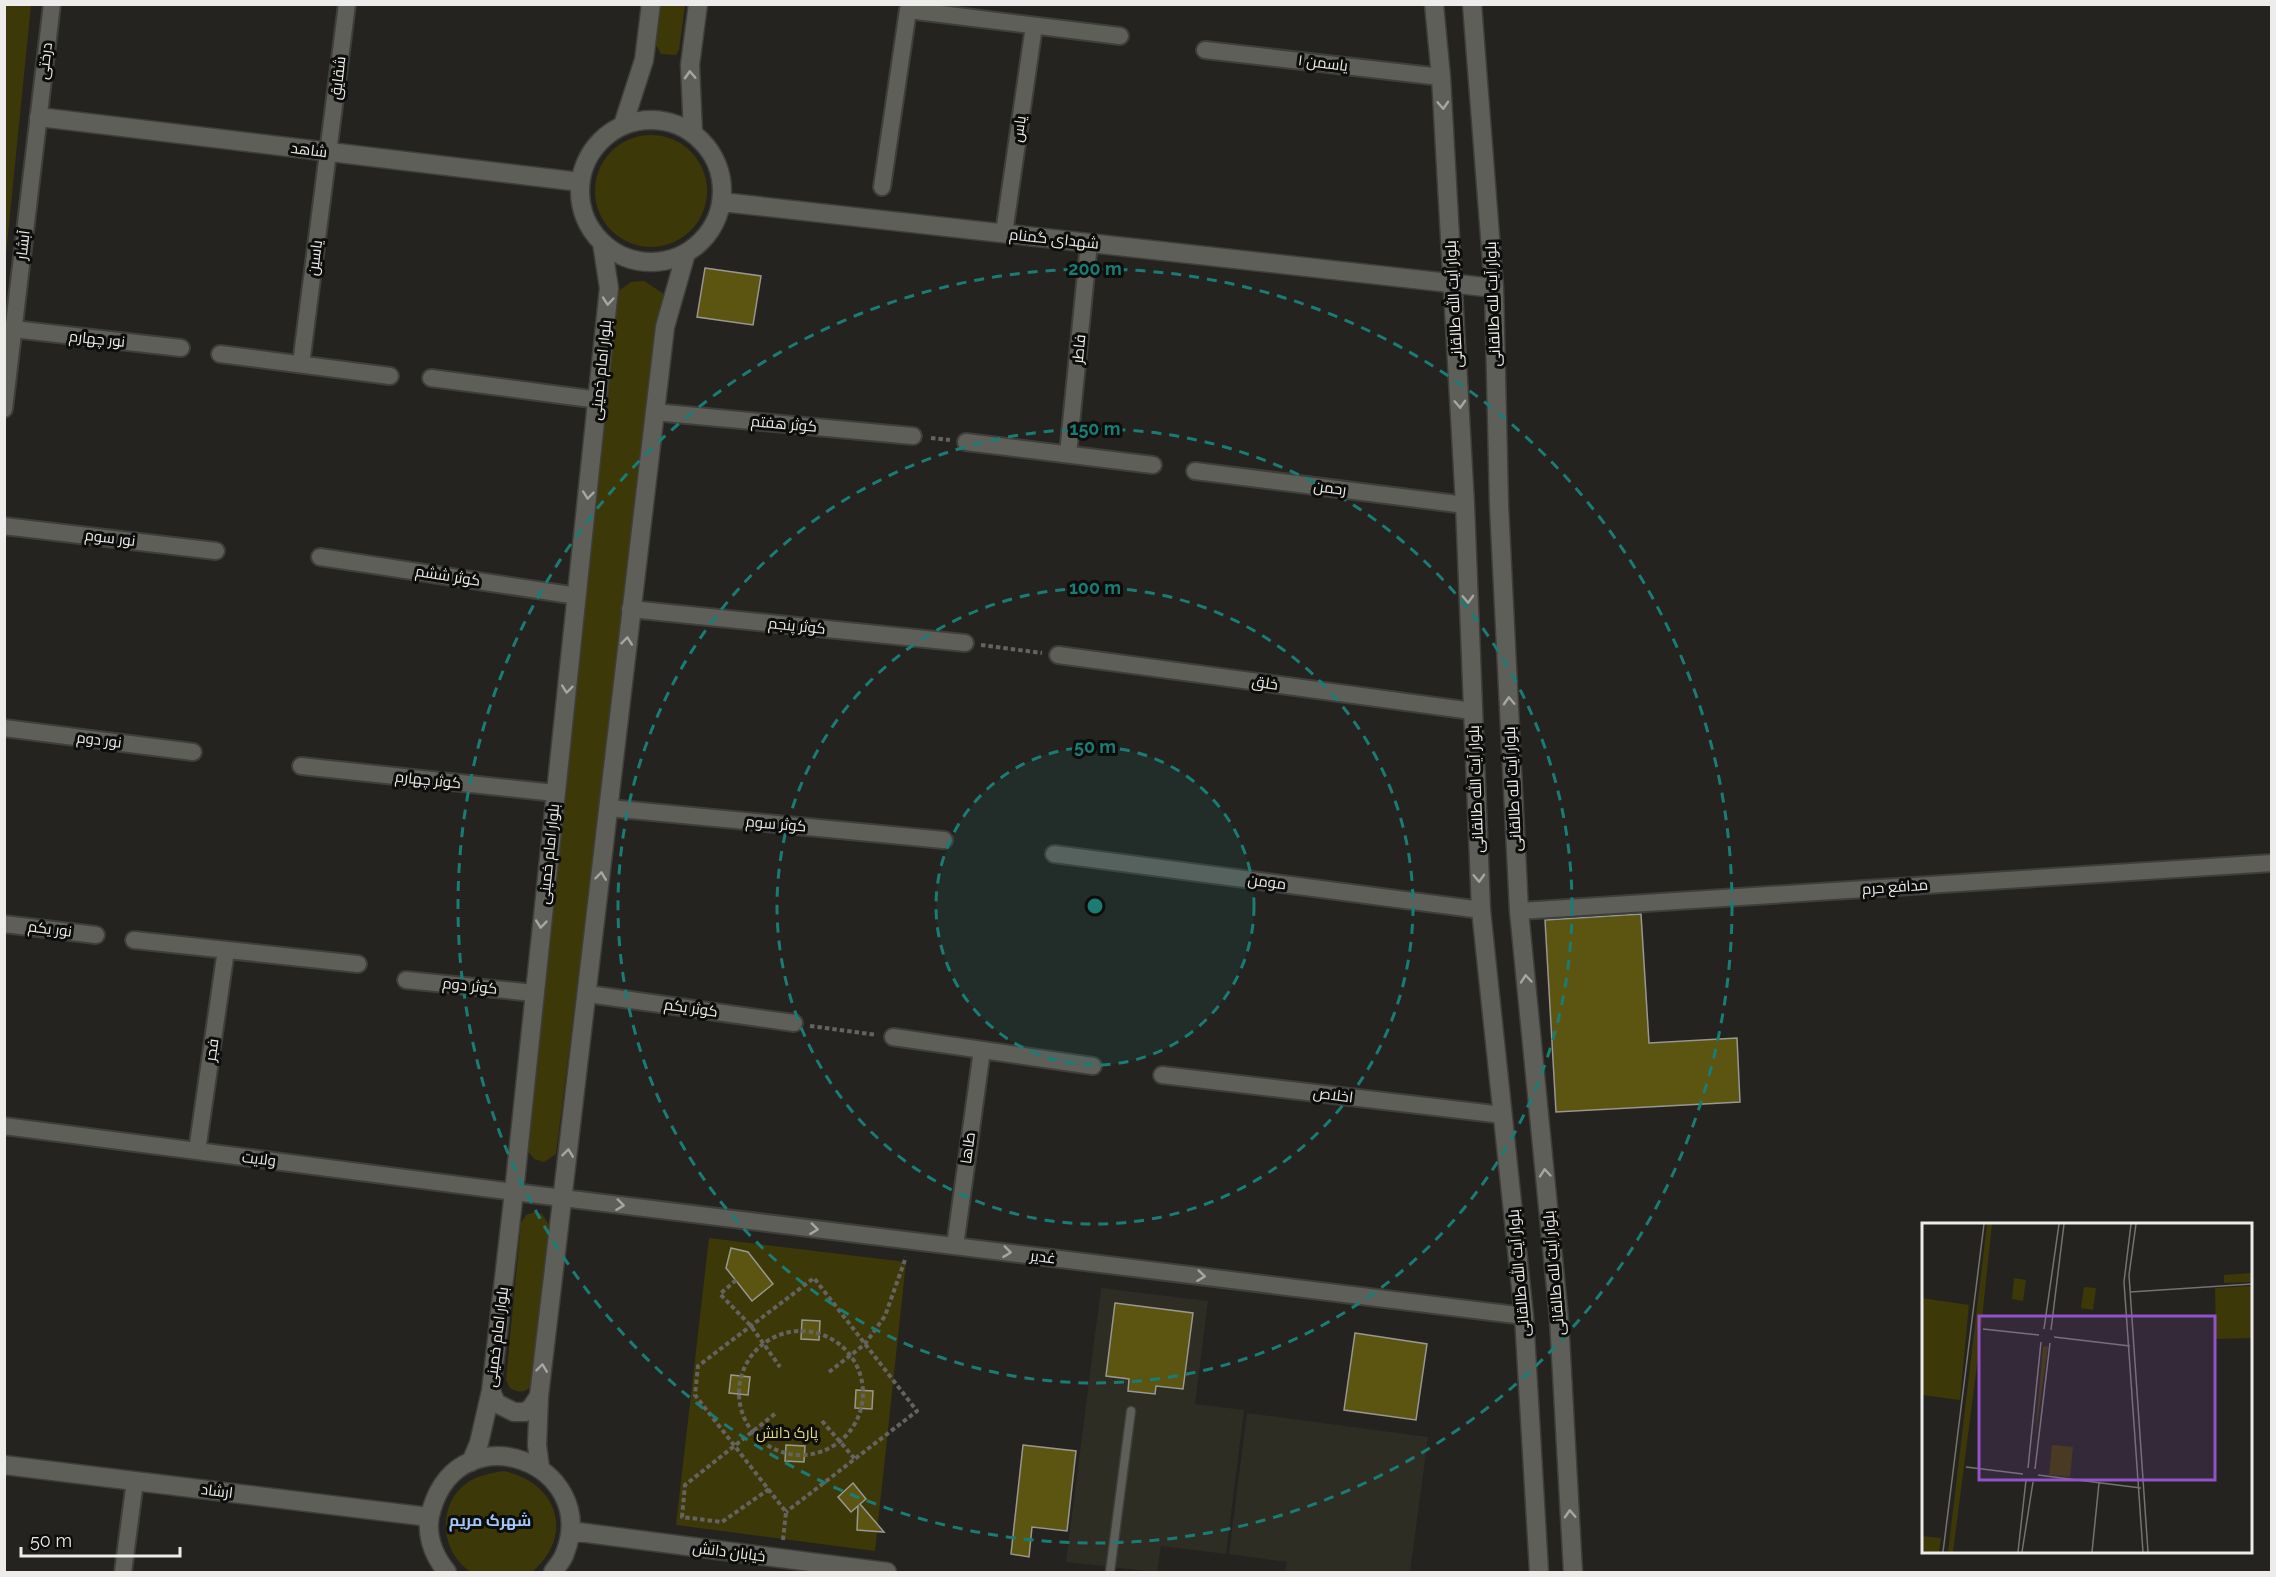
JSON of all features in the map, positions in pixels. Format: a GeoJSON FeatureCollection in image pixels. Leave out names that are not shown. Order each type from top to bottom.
{"type":"FeatureCollection","features":[{"type":"Feature","properties":{"kind":"street","name":"درختی"},"geometry":{"type":"LineString","coordinates":[[39,117],[52,4]]}},
{"type":"Feature","properties":{"kind":"street","name":"شقایق"},"geometry":{"type":"LineString","coordinates":[[329,152],[346,4]]}},
{"type":"Feature","properties":{"kind":"street"},"geometry":{"type":"LineString","coordinates":[[622,125],[644,60],[651,4]]}},
{"type":"Feature","properties":{"kind":"street"},"geometry":{"type":"LineString","coordinates":[[693,133],[690,65],[698,4]]}},
{"type":"Feature","properties":{"kind":"street","name":"بلوار آیت الله طالقانی"},"geometry":{"type":"LineString","coordinates":[[1434,4],[1441,77],[1465,505],[1481,910],[1524,1316],[1539,1572]]}},
{"type":"Feature","properties":{"kind":"street","name":"بلوار آیت لله طالقانی"},"geometry":{"type":"LineString","coordinates":[[1472,4],[1494,288],[1499,505],[1520,911],[1559,1319],[1573,1572]]}},
{"type":"Feature","properties":{"kind":"street"},"geometry":{"type":"LineString","coordinates":[[882,187],[908,10],[1120,36]]}},
{"type":"Feature","properties":{"kind":"street","name":"یاس"},"geometry":{"type":"LineString","coordinates":[[1004,233],[1034,26]]}},
{"type":"Feature","properties":{"kind":"street","name":"یاسمن ۱"},"geometry":{"type":"LineString","coordinates":[[1205,50],[1441,77]]}},
{"type":"Feature","properties":{"kind":"street","name":"شاهد"},"geometry":{"type":"LineString","coordinates":[[39,117],[580,182]]}},
{"type":"Feature","properties":{"kind":"street","name":"آبشار"},"geometry":{"type":"LineString","coordinates":[[4,410],[39,117]]}},
{"type":"Feature","properties":{"kind":"street"},"geometry":{"type":"LineString","coordinates":[[647,119],[671,122],[693,133],[707,147],[717,164],[722,182],[722,202],[715,222],[703,240],[686,253],[665,261],[642,262],[621,256],[602,243],[588,225],[580,204],[580,182],[587,158],[597,145],[622,125],[647,119]]}},
{"type":"Feature","properties":{"kind":"street","name":"یاسین"},"geometry":{"type":"LineString","coordinates":[[302,364],[329,152]]}},
{"type":"Feature","properties":{"kind":"street","name":"شهدای گمنام"},"geometry":{"type":"LineString","coordinates":[[722,202],[1494,288]]}},
{"type":"Feature","properties":{"kind":"street","name":"بلوار امام خمینی"},"geometry":{"type":"LineString","coordinates":[[471,1462],[479,1443],[490,1391],[514,1192],[555,793],[599,400],[609,288],[602,243]]}},
{"type":"Feature","properties":{"kind":"street","name":"فاطر"},"geometry":{"type":"LineString","coordinates":[[1068,454],[1089,243]]}},
{"type":"Feature","properties":{"kind":"street"},"geometry":{"type":"LineString","coordinates":[[540,1468],[537,1445],[539,1396],[588,994],[630,609],[665,327],[686,253]]}},
{"type":"Feature","properties":{"kind":"street","name":"نور چهارم"},"geometry":{"type":"LineString","coordinates":[[13,329],[181,348]]}},
{"type":"Feature","properties":{"kind":"street"},"geometry":{"type":"LineString","coordinates":[[220,354],[390,375]]}},
{"type":"Feature","properties":{"kind":"street"},"geometry":{"type":"LineString","coordinates":[[431,378],[599,400]]}},
{"type":"Feature","properties":{"kind":"street","name":"کوثر هفتم"},"geometry":{"type":"LineString","coordinates":[[654,412],[913,436]]}},
{"type":"Feature","properties":{"kind":"street"},"geometry":{"type":"LineString","coordinates":[[966,442],[1154,465]]}},
{"type":"Feature","properties":{"kind":"street","name":"رحمن"},"geometry":{"type":"LineString","coordinates":[[1195,471],[1465,505]]}},
{"type":"Feature","properties":{"kind":"street","name":"نور سوم"},"geometry":{"type":"LineString","coordinates":[[4,526],[216,551]]}},
{"type":"Feature","properties":{"kind":"street","name":"کوثر ششم"},"geometry":{"type":"LineString","coordinates":[[320,557],[577,596]]}},
{"type":"Feature","properties":{"kind":"street","name":"کوثر پنجم"},"geometry":{"type":"LineString","coordinates":[[630,609],[965,643]]}},
{"type":"Feature","properties":{"kind":"street","name":"خلق"},"geometry":{"type":"LineString","coordinates":[[1058,655],[1472,711]]}},
{"type":"Feature","properties":{"kind":"street","name":"نور دوم"},"geometry":{"type":"LineString","coordinates":[[4,728],[193,752]]}},
{"type":"Feature","properties":{"kind":"street","name":"کوثر چهارم"},"geometry":{"type":"LineString","coordinates":[[301,766],[555,793]]}},
{"type":"Feature","properties":{"kind":"street","name":"کوثر سوم"},"geometry":{"type":"LineString","coordinates":[[609,808],[944,840]]}},
{"type":"Feature","properties":{"kind":"street","name":"مومن"},"geometry":{"type":"LineString","coordinates":[[1054,854],[1481,910]]}},
{"type":"Feature","properties":{"kind":"street","name":"مدافع حرم"},"geometry":{"type":"LineString","coordinates":[[1520,911],[2271,863]]}},
{"type":"Feature","properties":{"kind":"street","name":"نور یکم"},"geometry":{"type":"LineString","coordinates":[[4,924],[96,935]]}},
{"type":"Feature","properties":{"kind":"street"},"geometry":{"type":"LineString","coordinates":[[134,940],[358,964]]}},
{"type":"Feature","properties":{"kind":"street","name":"فجر"},"geometry":{"type":"LineString","coordinates":[[197,1151],[226,950]]}},
{"type":"Feature","properties":{"kind":"street","name":"کوثر دوم"},"geometry":{"type":"LineString","coordinates":[[406,980],[534,993]]}},
{"type":"Feature","properties":{"kind":"street","name":"کوثر یکم"},"geometry":{"type":"LineString","coordinates":[[588,994],[794,1023]]}},
{"type":"Feature","properties":{"kind":"street"},"geometry":{"type":"LineString","coordinates":[[893,1037],[1093,1066]]}},
{"type":"Feature","properties":{"kind":"street","name":"طاها"},"geometry":{"type":"LineString","coordinates":[[955,1246],[982,1050]]}},
{"type":"Feature","properties":{"kind":"street","name":"اخلاص"},"geometry":{"type":"LineString","coordinates":[[1162,1075],[1503,1115]]}},
{"type":"Feature","properties":{"kind":"street","name":"ولایت"},"geometry":{"type":"LineString","coordinates":[[4,1126],[562,1198]]}},
{"type":"Feature","properties":{"kind":"street","name":"غدیر"},"geometry":{"type":"LineString","coordinates":[[562,1198],[1524,1316]]}},
{"type":"Feature","properties":{"kind":"street"},"geometry":{"type":"LineString","coordinates":[[490,1391],[496,1403],[514,1412],[525,1412],[531,1408],[539,1396]]}},
{"type":"Feature","properties":{"kind":"street"},"geometry":{"type":"LineString","coordinates":[[447,1572],[438,1562],[430,1540],[429,1517],[436,1494],[450,1475],[471,1462],[506,1455],[540,1468],[557,1485],[568,1507],[571,1531],[565,1553],[553,1572]]}},
{"type":"Feature","properties":{"kind":"street","name":"ارشاد"},"geometry":{"type":"LineString","coordinates":[[4,1465],[429,1517]]}},
{"type":"Feature","properties":{"kind":"street"},"geometry":{"type":"LineString","coordinates":[[123,1572],[135,1481]]}},
{"type":"Feature","properties":{"kind":"street","name":"خیابان دانش"},"geometry":{"type":"LineString","coordinates":[[571,1531],[781,1558],[838,1569],[887,1572]]}},
{"type":"Feature","properties":{"kind":"lane"},"geometry":{"type":"LineString","coordinates":[[1110,1572],[1131,1411]]}},
{"type":"Feature","properties":{"kind":"path"},"geometry":{"type":"LineString","coordinates":[[913,436],[966,442]]}},
{"type":"Feature","properties":{"kind":"path"},"geometry":{"type":"LineString","coordinates":[[965,643],[1058,655]]}},
{"type":"Feature","properties":{"kind":"path"},"geometry":{"type":"LineString","coordinates":[[794,1023],[893,1037]]}},
{"type":"Feature","properties":{"kind":"path"},"geometry":{"type":"LineString","coordinates":[[829,1372],[865,1344],[885,1316],[906,1262],[908,1240]]}},
{"type":"Feature","properties":{"kind":"path"},"geometry":{"type":"LineString","coordinates":[[781,1558],[786,1512],[695,1395],[698,1366],[814,1278],[917,1411],[786,1512]]}},
{"type":"Feature","properties":{"kind":"path"},"geometry":{"type":"LineString","coordinates":[[736,1280],[720,1294],[751,1326],[780,1367]]}},
{"type":"Feature","properties":{"kind":"path"},"geometry":{"type":"LineString","coordinates":[[801,1330],[819,1333],[837,1341],[851,1355],[861,1372],[864,1391],[863,1409],[855,1427],[841,1443],[824,1452],[804,1456],[785,1454],[767,1446],[752,1432],[742,1414],[738,1394],[741,1376],[749,1358],[763,1343],[781,1334],[801,1330]]}},
{"type":"Feature","properties":{"kind":"path"},"geometry":{"type":"LineString","coordinates":[[769,1490],[722,1522],[682,1517],[685,1485],[776,1413]]}},
{"type":"Feature","properties":{"kind":"path"},"geometry":{"type":"LineString","coordinates":[[822,1421],[855,1459]]}},
{"type":"Feature","properties":{"kind":"shaded area"},"geometry":{"type":"Polygon","coordinates":[[[1101,1288],[1208,1301],[1195,1404],[1244,1410],[1226,1554],[1161,1546],[1157,1572],[1066,1562],[1101,1288]]]}},
{"type":"Feature","properties":{"kind":"shaded area"},"geometry":{"type":"Polygon","coordinates":[[[1247,1413],[1428,1437],[1410,1572],[1285,1572],[1287,1562],[1229,1554],[1247,1413]]]}},
{"type":"Feature","properties":{"kind":"green space"},"geometry":{"type":"Polygon","coordinates":[[[4,5],[31,5],[5,264],[4,5]]]}},
{"type":"Feature","properties":{"kind":"green space"},"geometry":{"type":"Polygon","coordinates":[[[661,5],[685,5],[679,50],[676,55],[661,54],[656,45],[661,5]]]}},
{"type":"Feature","properties":{"kind":"green space"},"geometry":{"type":"Polygon","coordinates":[[[651,135],[673,139],[691,151],[703,169],[707,191],[703,213],[691,231],[673,243],[651,247],[629,243],[611,231],[599,213],[595,191],[599,169],[611,151],[629,139],[651,135]]]}},
{"type":"Feature","properties":{"kind":"green space"},"geometry":{"type":"Polygon","coordinates":[[[644,281],[664,294],[556,1154],[544,1162],[534,1159],[528,1151],[616,293],[631,282],[644,281]]]}},
{"type":"Feature","properties":{"kind":"green space"},"geometry":{"type":"Polygon","coordinates":[[[534,1212],[542,1214],[549,1225],[531,1386],[524,1391],[519,1391],[510,1388],[506,1380],[521,1223],[526,1215],[534,1212]]]}},
{"type":"Feature","properties":{"kind":"green space","name":"پارک دانش"},"geometry":{"type":"Polygon","coordinates":[[[709,1238],[906,1262],[875,1551],[676,1525],[709,1238]]]}},
{"type":"Feature","properties":{"kind":"green space"},"geometry":{"type":"Polygon","coordinates":[[[504,1471],[522,1477],[548,1498],[554,1512],[556,1527],[553,1542],[545,1558],[532,1572],[471,1572],[453,1553],[448,1541],[447,1515],[458,1491],[468,1482],[504,1471]]]}},
{"type":"Feature","properties":{"kind":"building"},"geometry":{"type":"Polygon","coordinates":[[[705,268],[761,276],[753,325],[697,317],[705,268]]]}},
{"type":"Feature","properties":{"kind":"building"},"geometry":{"type":"Polygon","coordinates":[[[1641,914],[1649,1043],[1737,1038],[1740,1102],[1556,1112],[1545,920],[1641,914]]]}},
{"type":"Feature","properties":{"kind":"building"},"geometry":{"type":"Polygon","coordinates":[[[731,1248],[748,1252],[773,1284],[752,1301],[726,1268],[731,1248]]]}},
{"type":"Feature","properties":{"kind":"building"},"geometry":{"type":"Polygon","coordinates":[[[1115,1303],[1193,1313],[1183,1389],[1156,1386],[1155,1394],[1128,1391],[1129,1379],[1106,1376],[1115,1303]]]}},
{"type":"Feature","properties":{"kind":"building"},"geometry":{"type":"Polygon","coordinates":[[[802,1320],[820,1321],[819,1340],[801,1339],[802,1320]]]}},
{"type":"Feature","properties":{"kind":"building"},"geometry":{"type":"Polygon","coordinates":[[[1355,1333],[1427,1344],[1416,1420],[1344,1410],[1355,1333]]]}},
{"type":"Feature","properties":{"kind":"building"},"geometry":{"type":"Polygon","coordinates":[[[731,1375],[750,1377],[748,1395],[729,1393],[731,1375]]]}},
{"type":"Feature","properties":{"kind":"building"},"geometry":{"type":"Polygon","coordinates":[[[856,1390],[873,1391],[872,1409],[855,1408],[856,1390]]]}},
{"type":"Feature","properties":{"kind":"building"},"geometry":{"type":"Polygon","coordinates":[[[786,1445],[805,1446],[804,1462],[785,1461],[786,1445]]]}},
{"type":"Feature","properties":{"kind":"building"},"geometry":{"type":"Polygon","coordinates":[[[1023,1445],[1076,1451],[1067,1531],[1032,1527],[1029,1557],[1011,1554],[1023,1445]]]}},
{"type":"Feature","properties":{"kind":"building"},"geometry":{"type":"Polygon","coordinates":[[[853,1483],[866,1499],[860,1504],[884,1532],[857,1530],[858,1506],[851,1512],[838,1497],[853,1483]]]}},
{"type":"Feature","properties":{"kind":"district","name":"شهرک مریم"},"geometry":{"type":"Point","coordinates":[490,1520]}}]}
